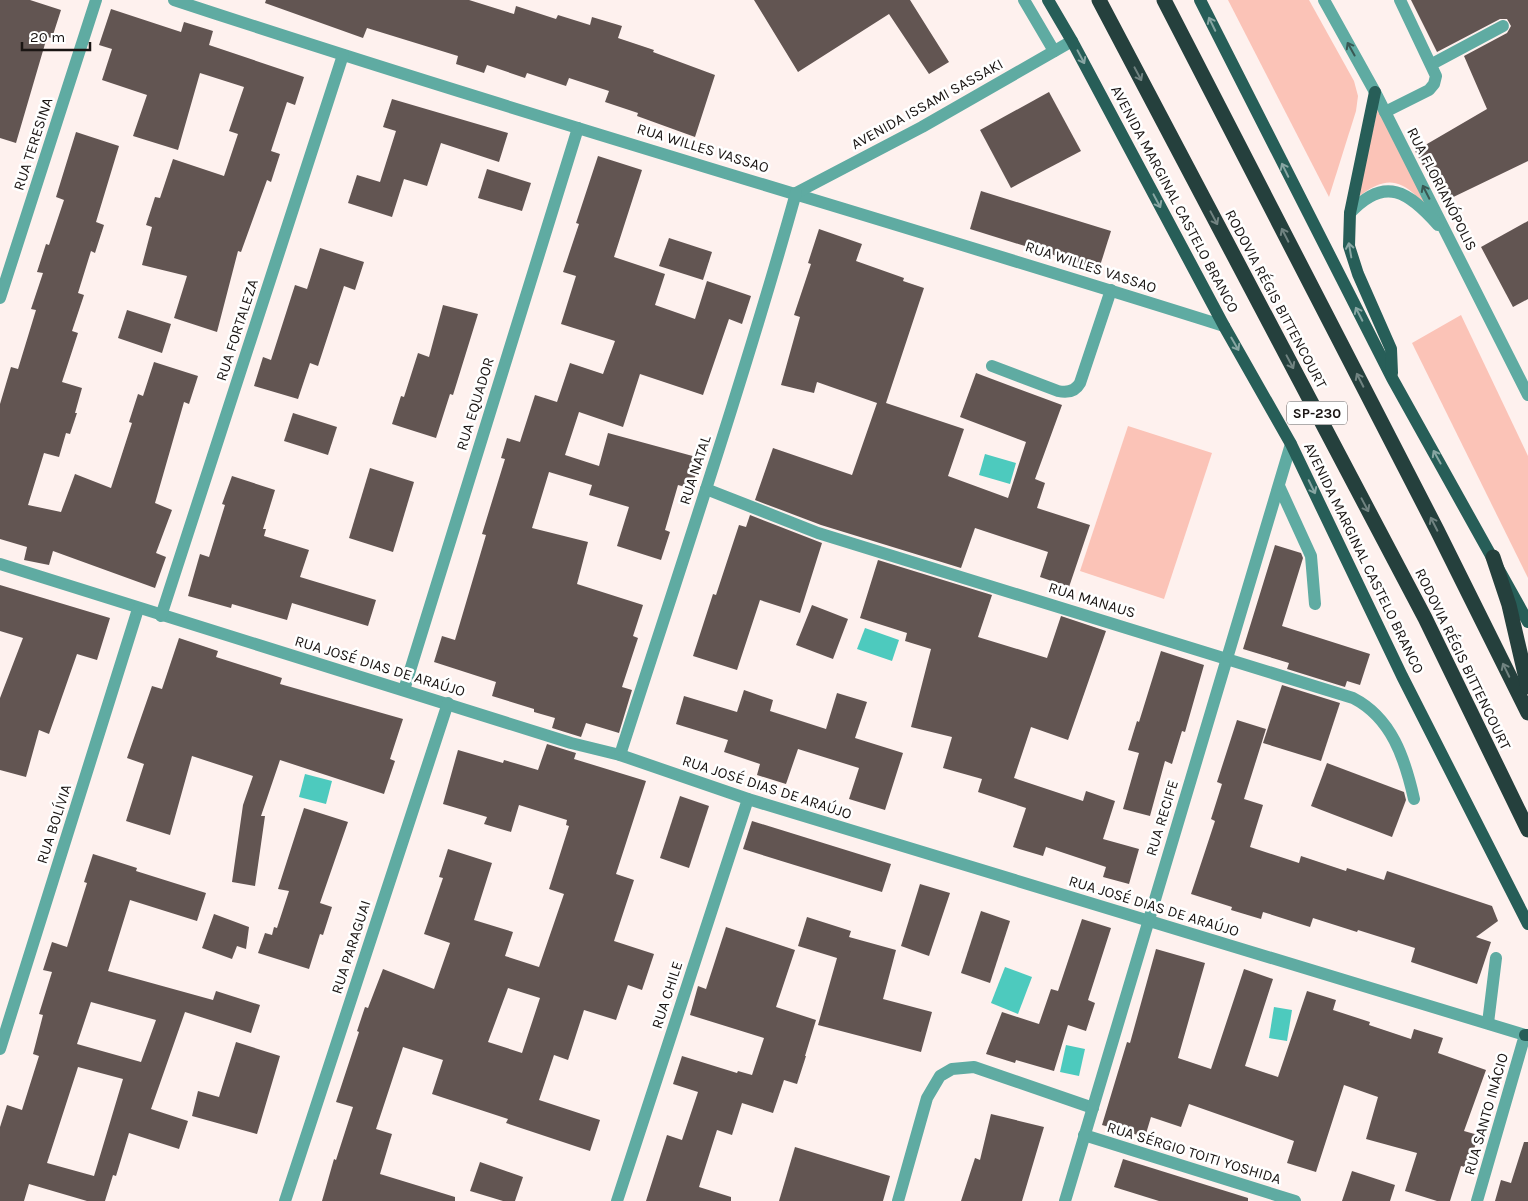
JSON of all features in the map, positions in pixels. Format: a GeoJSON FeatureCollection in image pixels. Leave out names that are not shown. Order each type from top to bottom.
{"type":"FeatureCollection","features":[{"type":"Feature","properties":{"kind":"highway","name":"RODOVIA RÉGIS BITTENCOURT"},"geometry":{"type":"LineString","coordinates":[[1099,0],[1425,618],[1528,830]]}},
{"type":"Feature","properties":{"kind":"highway","name":"SP-230"},"geometry":{"type":"LineString","coordinates":[[1164,0],[1437,530],[1528,714]]}},
{"type":"Feature","properties":{"kind":"highway"},"geometry":{"type":"LineString","coordinates":[[1493,557],[1509,605],[1528,687]]}},
{"type":"Feature","properties":{"kind":"main road","name":"AVENIDA MARGINAL CASTELO BRANCO"},"geometry":{"type":"LineString","coordinates":[[1048,0],[1072,40],[1224,326],[1291,444],[1402,676],[1528,924]]}},
{"type":"Feature","properties":{"kind":"main road"},"geometry":{"type":"LineString","coordinates":[[1200,0],[1392,378],[1528,622]]}},
{"type":"Feature","properties":{"kind":"main road"},"geometry":{"type":"LineString","coordinates":[[1375,92],[1350,213],[1349,246],[1358,274],[1391,349],[1392,378]]}},
{"type":"Feature","properties":{"kind":"street","name":"RUA TERESINA"},"geometry":{"type":"LineString","coordinates":[[0,298],[96,0]]}},
{"type":"Feature","properties":{"kind":"street","name":"RUA WILLES VASSAO"},"geometry":{"type":"LineString","coordinates":[[174,0],[578,128],[796,193],[1224,326]]}},
{"type":"Feature","properties":{"kind":"street"},"geometry":{"type":"LineString","coordinates":[[1024,0],[1054,51]]}},
{"type":"Feature","properties":{"kind":"street","name":"RUA FLORIANÓPOLIS"},"geometry":{"type":"LineString","coordinates":[[1324,0],[1375,92],[1528,395]]}},
{"type":"Feature","properties":{"kind":"street"},"geometry":{"type":"LineString","coordinates":[[1385,112],[1429,90],[1434,84],[1436,76],[1432,64],[1400,0]]}},
{"type":"Feature","properties":{"kind":"street"},"geometry":{"type":"LineString","coordinates":[[1432,64],[1503,26]]}},
{"type":"Feature","properties":{"kind":"street","name":"AVENIDA ISSAMI SASSAKI"},"geometry":{"type":"LineString","coordinates":[[796,193],[922,127],[1072,40]]}},
{"type":"Feature","properties":{"kind":"street","name":"RUA FORTALEZA"},"geometry":{"type":"LineString","coordinates":[[161,616],[343,55]]}},
{"type":"Feature","properties":{"kind":"street","name":"RUA EQUADOR"},"geometry":{"type":"LineString","coordinates":[[404,690],[578,128]]}},
{"type":"Feature","properties":{"kind":"street"},"geometry":{"type":"LineString","coordinates":[[1350,213],[1369,196],[1393,191],[1414,199],[1448,236]]}},
{"type":"Feature","properties":{"kind":"street","name":"RUA NATAL"},"geometry":{"type":"LineString","coordinates":[[620,755],[771,282],[796,193]]}},
{"type":"Feature","properties":{"kind":"street"},"geometry":{"type":"LineString","coordinates":[[992,366],[1058,391],[1066,393],[1074,390],[1080,383],[1111,290]]}},
{"type":"Feature","properties":{"kind":"street","name":"RUA RECIFE"},"geometry":{"type":"LineString","coordinates":[[1065,1201],[1291,444]]}},
{"type":"Feature","properties":{"kind":"street"},"geometry":{"type":"LineString","coordinates":[[1279,486],[1311,556],[1315,604]]}},
{"type":"Feature","properties":{"kind":"street","name":"RUA MANAUS"},"geometry":{"type":"LineString","coordinates":[[706,489],[818,533],[1353,698],[1365,704],[1376,714],[1396,741],[1407,766],[1414,799]]}},
{"type":"Feature","properties":{"kind":"street","name":"RUA JOSÉ DIAS DE ARAÚJO"},"geometry":{"type":"LineString","coordinates":[[0,564],[138,609],[448,703],[571,743],[620,755],[748,799],[1527,1035]]}},
{"type":"Feature","properties":{"kind":"street","name":"RUA BOLÍVIA"},"geometry":{"type":"LineString","coordinates":[[0,1048],[138,609]]}},
{"type":"Feature","properties":{"kind":"street","name":"RUA PARAGUAI"},"geometry":{"type":"LineString","coordinates":[[285,1201],[448,703]]}},
{"type":"Feature","properties":{"kind":"street","name":"RUA CHILE"},"geometry":{"type":"LineString","coordinates":[[617,1201],[748,799]]}},
{"type":"Feature","properties":{"kind":"street"},"geometry":{"type":"LineString","coordinates":[[1488,1023],[1496,958]]}},
{"type":"Feature","properties":{"kind":"street","name":"RUA SANTO INÁCIO"},"geometry":{"type":"LineString","coordinates":[[1477,1201],[1527,1035]]}},
{"type":"Feature","properties":{"kind":"street"},"geometry":{"type":"LineString","coordinates":[[898,1201],[927,1098],[940,1076],[952,1069],[974,1067],[1093,1108]]}},
{"type":"Feature","properties":{"kind":"street","name":"RUA SÉRGIO TOITI YOSHIDA"},"geometry":{"type":"LineString","coordinates":[[1084,1135],[1295,1201]]}},
{"type":"Feature","properties":{"kind":"shaded area"},"geometry":{"type":"Polygon","coordinates":[[[1228,0],[1309,0],[1354,81],[1358,96],[1356,111],[1329,197],[1228,0]]]}},
{"type":"Feature","properties":{"kind":"shaded area"},"geometry":{"type":"Polygon","coordinates":[[[1378,108],[1434,214],[1408,189],[1391,182],[1370,189],[1357,198],[1378,108]]]}},
{"type":"Feature","properties":{"kind":"shaded area"},"geometry":{"type":"Polygon","coordinates":[[[1461,315],[1528,456],[1528,578],[1412,343],[1461,315]]]}},
{"type":"Feature","properties":{"kind":"shaded area"},"geometry":{"type":"Polygon","coordinates":[[[1128,426],[1212,453],[1164,599],[1080,571],[1128,426]]]}},
{"type":"Feature","properties":{"kind":"water"},"geometry":{"type":"Polygon","coordinates":[[[985,454],[1016,463],[1010,484],[979,475],[985,454]]]}},
{"type":"Feature","properties":{"kind":"water"},"geometry":{"type":"Polygon","coordinates":[[[865,628],[899,640],[892,661],[857,649],[865,628]]]}},
{"type":"Feature","properties":{"kind":"water"},"geometry":{"type":"Polygon","coordinates":[[[305,774],[332,781],[326,804],[299,797],[305,774]]]}},
{"type":"Feature","properties":{"kind":"water"},"geometry":{"type":"Polygon","coordinates":[[[1005,967],[1032,977],[1018,1014],[991,1003],[1005,967]]]}},
{"type":"Feature","properties":{"kind":"water"},"geometry":{"type":"Polygon","coordinates":[[[1274,1007],[1292,1010],[1287,1041],[1269,1038],[1274,1007]]]}},
{"type":"Feature","properties":{"kind":"water"},"geometry":{"type":"Polygon","coordinates":[[[1066,1045],[1085,1049],[1079,1076],[1060,1072],[1066,1045]]]}},
{"type":"Feature","properties":{"kind":"building"},"geometry":{"type":"Polygon","coordinates":[[[0,0],[30,0],[61,10],[52,38],[47,37],[16,143],[0,138],[0,0]]]}},
{"type":"Feature","properties":{"kind":"building"},"geometry":{"type":"Polygon","coordinates":[[[266,0],[469,0],[514,14],[516,6],[556,19],[558,15],[590,25],[592,17],[622,26],[618,38],[654,50],[653,52],[715,75],[695,137],[637,116],[638,113],[605,102],[609,91],[569,78],[566,86],[527,73],[525,78],[487,65],[484,73],[456,64],[458,56],[367,28],[363,38],[265,3],[266,0]]]}},
{"type":"Feature","properties":{"kind":"building"},"geometry":{"type":"Polygon","coordinates":[[[754,0],[910,0],[949,62],[929,74],[889,14],[798,72],[754,0]]]}},
{"type":"Feature","properties":{"kind":"building"},"geometry":{"type":"Polygon","coordinates":[[[1411,0],[1528,0],[1528,161],[1443,202],[1415,151],[1487,109],[1464,56],[1507,33],[1511,26],[1507,19],[1500,19],[1437,52],[1411,0]]]}},
{"type":"Feature","properties":{"kind":"building"},"geometry":{"type":"Polygon","coordinates":[[[111,9],[181,32],[184,22],[213,31],[209,45],[304,77],[295,105],[287,102],[271,151],[280,154],[271,182],[267,180],[241,252],[238,251],[217,332],[174,318],[187,276],[142,265],[152,227],[146,225],[155,197],[160,198],[173,159],[224,176],[238,134],[229,131],[244,87],[200,73],[178,150],[133,136],[147,95],[102,80],[112,49],[99,45],[111,9]]]}},
{"type":"Feature","properties":{"kind":"building"},"geometry":{"type":"Polygon","coordinates":[[[1049,92],[1081,151],[1011,188],[980,130],[1049,92]]]}},
{"type":"Feature","properties":{"kind":"building"},"geometry":{"type":"Polygon","coordinates":[[[392,99],[508,133],[499,162],[441,143],[427,186],[404,179],[392,217],[348,203],[357,175],[380,182],[396,131],[383,127],[392,99]]]}},
{"type":"Feature","properties":{"kind":"building"},"geometry":{"type":"Polygon","coordinates":[[[76,132],[119,146],[96,222],[104,225],[95,253],[91,251],[78,293],[84,295],[72,331],[78,333],[62,382],[82,388],[75,413],[77,413],[70,434],[66,433],[59,457],[44,453],[28,505],[61,512],[75,474],[111,488],[132,423],[129,422],[138,394],[143,396],[154,362],[198,376],[189,404],[184,402],[155,503],[172,510],[156,553],[166,557],[155,588],[53,551],[49,565],[24,560],[27,547],[0,539],[0,404],[11,367],[18,369],[36,310],[31,309],[43,273],[37,272],[46,244],[49,245],[64,200],[56,197],[76,132]]]}},
{"type":"Feature","properties":{"kind":"building"},"geometry":{"type":"Polygon","coordinates":[[[598,156],[642,170],[614,257],[665,274],[655,305],[695,319],[707,281],[751,296],[742,324],[729,319],[703,395],[640,374],[623,427],[579,412],[565,455],[599,466],[608,433],[700,458],[692,489],[678,485],[665,530],[670,532],[661,560],[617,546],[629,507],[589,495],[592,485],[549,472],[532,528],[588,542],[577,584],[643,605],[633,636],[638,638],[622,687],[632,690],[619,733],[586,723],[581,737],[552,728],[555,718],[534,712],[534,709],[492,696],[496,682],[434,662],[442,636],[455,640],[486,535],[482,534],[505,459],[501,458],[507,438],[520,442],[535,395],[557,402],[570,363],[603,374],[615,341],[561,324],[576,276],[563,272],[579,224],[576,223],[598,156]]]}},
{"type":"Feature","properties":{"kind":"building"},"geometry":{"type":"Polygon","coordinates":[[[487,169],[531,183],[522,211],[478,198],[487,169]]]}},
{"type":"Feature","properties":{"kind":"building"},"geometry":{"type":"Polygon","coordinates":[[[981,191],[1111,231],[1099,269],[970,229],[981,191]]]}},
{"type":"Feature","properties":{"kind":"building"},"geometry":{"type":"Polygon","coordinates":[[[1528,221],[1528,299],[1513,307],[1481,247],[1528,221]]]}},
{"type":"Feature","properties":{"kind":"building"},"geometry":{"type":"Polygon","coordinates":[[[819,229],[862,244],[856,261],[904,278],[903,281],[924,288],[886,403],[964,429],[948,476],[1008,498],[1026,442],[960,417],[976,373],[1062,405],[1035,479],[1045,483],[1037,508],[1090,525],[1069,587],[1040,577],[1048,552],[975,528],[961,568],[821,525],[755,500],[773,448],[852,475],[877,403],[817,382],[814,393],[781,385],[800,317],[794,315],[811,264],[808,263],[819,229]]]}},
{"type":"Feature","properties":{"kind":"building"},"geometry":{"type":"Polygon","coordinates":[[[669,238],[712,252],[703,280],[659,266],[669,238]]]}},
{"type":"Feature","properties":{"kind":"building"},"geometry":{"type":"Polygon","coordinates":[[[320,248],[364,262],[355,290],[344,286],[318,366],[310,363],[298,399],[254,386],[263,357],[271,360],[295,285],[307,289],[320,248]]]}},
{"type":"Feature","properties":{"kind":"building"},"geometry":{"type":"Polygon","coordinates":[[[443,305],[478,314],[453,395],[450,394],[436,438],[392,424],[401,396],[404,397],[418,353],[429,357],[443,305]]]}},
{"type":"Feature","properties":{"kind":"building"},"geometry":{"type":"Polygon","coordinates":[[[127,310],[171,324],[162,353],[118,338],[127,310]]]}},
{"type":"Feature","properties":{"kind":"building"},"geometry":{"type":"Polygon","coordinates":[[[293,413],[337,427],[328,455],[284,441],[293,413]]]}},
{"type":"Feature","properties":{"kind":"building"},"geometry":{"type":"Polygon","coordinates":[[[370,468],[414,482],[393,552],[349,538],[370,468]]]}},
{"type":"Feature","properties":{"kind":"building"},"geometry":{"type":"Polygon","coordinates":[[[232,476],[275,490],[263,529],[266,529],[264,536],[309,550],[300,577],[376,600],[368,626],[292,603],[287,620],[232,604],[231,608],[188,596],[200,554],[209,557],[225,505],[222,504],[232,476]]]}},
{"type":"Feature","properties":{"kind":"building"},"geometry":{"type":"Polygon","coordinates":[[[750,515],[822,543],[800,613],[760,600],[737,670],[693,656],[713,594],[716,595],[739,525],[746,527],[750,515]]]}},
{"type":"Feature","properties":{"kind":"building"},"geometry":{"type":"Polygon","coordinates":[[[1275,545],[1301,553],[1303,558],[1282,626],[1370,654],[1360,685],[1347,681],[1345,687],[1287,669],[1289,663],[1243,649],[1275,545]]]}},
{"type":"Feature","properties":{"kind":"building"},"geometry":{"type":"Polygon","coordinates":[[[878,560],[992,595],[978,637],[1047,658],[1061,616],[1106,631],[1068,740],[1031,727],[1014,778],[1083,801],[1086,791],[1115,801],[1103,839],[1139,849],[1129,884],[1103,877],[1106,867],[1046,847],[1043,856],[1013,847],[1026,808],[978,792],[982,779],[943,768],[952,737],[911,727],[931,649],[905,641],[907,633],[860,618],[878,560]]]}},
{"type":"Feature","properties":{"kind":"building"},"geometry":{"type":"Polygon","coordinates":[[[0,585],[110,618],[97,660],[77,654],[49,734],[39,730],[26,777],[0,770],[0,698],[23,638],[0,631],[0,585]]]}},
{"type":"Feature","properties":{"kind":"building"},"geometry":{"type":"Polygon","coordinates":[[[812,605],[848,619],[833,659],[796,645],[812,605]]]}},
{"type":"Feature","properties":{"kind":"building"},"geometry":{"type":"Polygon","coordinates":[[[179,638],[218,651],[216,657],[282,678],[280,684],[403,719],[390,759],[395,761],[384,794],[280,760],[261,816],[265,816],[255,886],[232,882],[243,805],[253,776],[192,756],[170,835],[126,821],[144,764],[127,758],[152,686],[162,689],[179,638]]]}},
{"type":"Feature","properties":{"kind":"building"},"geometry":{"type":"Polygon","coordinates":[[[1161,651],[1204,665],[1185,732],[1182,731],[1172,764],[1165,761],[1150,816],[1123,809],[1139,753],[1128,750],[1137,721],[1139,722],[1161,651]]]}},
{"type":"Feature","properties":{"kind":"building"},"geometry":{"type":"Polygon","coordinates":[[[1282,685],[1340,703],[1321,761],[1263,743],[1282,685]]]}},
{"type":"Feature","properties":{"kind":"building"},"geometry":{"type":"Polygon","coordinates":[[[744,690],[773,700],[770,711],[826,729],[837,693],[867,702],[855,738],[903,753],[885,810],[849,799],[859,768],[798,749],[786,784],[757,775],[760,764],[724,752],[728,740],[676,724],[684,696],[737,712],[744,690]]]}},
{"type":"Feature","properties":{"kind":"building"},"geometry":{"type":"Polygon","coordinates":[[[1237,720],[1266,729],[1244,799],[1263,805],[1250,847],[1299,863],[1301,856],[1346,871],[1347,868],[1384,880],[1387,871],[1492,906],[1498,921],[1476,937],[1491,942],[1477,984],[1411,962],[1415,948],[1358,930],[1357,932],[1313,918],[1310,927],[1263,912],[1261,919],[1231,910],[1232,907],[1191,894],[1215,821],[1211,819],[1222,784],[1217,782],[1237,720]]]}},
{"type":"Feature","properties":{"kind":"building"},"geometry":{"type":"Polygon","coordinates":[[[547,744],[576,753],[574,759],[646,781],[616,874],[634,880],[614,941],[654,954],[642,990],[628,985],[616,1020],[584,1010],[568,1060],[554,1055],[539,1100],[600,1120],[590,1151],[506,1123],[508,1119],[432,1094],[443,1060],[403,1047],[376,1129],[392,1134],[380,1174],[455,1197],[455,1201],[322,1201],[334,1159],[336,1160],[353,1107],[336,1102],[359,1032],[357,1031],[365,1007],[368,1008],[383,969],[434,989],[450,943],[424,934],[443,878],[439,877],[448,849],[492,863],[474,920],[513,932],[505,956],[539,967],[564,894],[549,889],[569,826],[566,825],[567,820],[519,805],[511,832],[484,824],[487,817],[443,804],[458,750],[503,763],[504,760],[538,770],[547,744]],[[508,988],[488,1042],[522,1053],[540,998],[508,988]]]}},
{"type":"Feature","properties":{"kind":"building"},"geometry":{"type":"Polygon","coordinates":[[[1327,763],[1404,792],[1406,800],[1392,837],[1311,806],[1327,763]]]}},
{"type":"Feature","properties":{"kind":"building"},"geometry":{"type":"Polygon","coordinates":[[[680,796],[709,806],[689,868],[660,858],[680,796]]]}},
{"type":"Feature","properties":{"kind":"building"},"geometry":{"type":"Polygon","coordinates":[[[304,808],[348,822],[320,903],[332,907],[323,935],[320,934],[309,969],[258,953],[265,933],[272,935],[274,927],[277,928],[289,891],[278,889],[304,808]]]}},
{"type":"Feature","properties":{"kind":"building"},"geometry":{"type":"Polygon","coordinates":[[[752,821],[891,864],[882,892],[743,849],[752,821]]]}},
{"type":"Feature","properties":{"kind":"building"},"geometry":{"type":"Polygon","coordinates":[[[93,854],[137,868],[136,871],[206,893],[197,921],[130,900],[108,971],[213,1000],[216,991],[260,1005],[251,1033],[185,1012],[151,1109],[188,1121],[179,1149],[129,1133],[116,1176],[113,1175],[105,1201],[87,1201],[29,1184],[24,1201],[0,1201],[0,1127],[7,1105],[22,1110],[39,1056],[33,1054],[43,1015],[39,1014],[52,972],[43,970],[52,942],[67,947],[87,883],[84,882],[93,854]],[[91,1002],[77,1044],[141,1062],[156,1020],[91,1002]],[[78,1067],[47,1163],[94,1176],[123,1079],[78,1067]]]}},
{"type":"Feature","properties":{"kind":"building"},"geometry":{"type":"Polygon","coordinates":[[[920,884],[950,893],[929,956],[901,946],[920,884]]]}},
{"type":"Feature","properties":{"kind":"building"},"geometry":{"type":"Polygon","coordinates":[[[981,911],[1010,921],[990,983],[961,973],[981,911]]]}},
{"type":"Feature","properties":{"kind":"building"},"geometry":{"type":"Polygon","coordinates":[[[214,914],[249,927],[246,949],[237,946],[232,959],[202,948],[214,914]]]}},
{"type":"Feature","properties":{"kind":"building"},"geometry":{"type":"Polygon","coordinates":[[[807,917],[851,931],[849,937],[896,950],[883,999],[932,1012],[921,1052],[818,1025],[837,958],[798,946],[807,917]]]}},
{"type":"Feature","properties":{"kind":"building"},"geometry":{"type":"Polygon","coordinates":[[[1082,919],[1111,928],[1088,1000],[1095,1003],[1086,1031],[1068,1025],[1054,1071],[1016,1060],[1015,1063],[986,1054],[1002,1012],[1039,1024],[1051,989],[1058,991],[1082,919]]]}},
{"type":"Feature","properties":{"kind":"building"},"geometry":{"type":"Polygon","coordinates":[[[726,927],[795,950],[776,1007],[816,1020],[806,1056],[797,1084],[784,1080],[773,1113],[742,1103],[732,1135],[717,1130],[699,1187],[731,1197],[731,1201],[646,1201],[667,1135],[682,1140],[698,1092],[673,1084],[682,1056],[737,1073],[738,1071],[752,1075],[764,1038],[690,1015],[698,986],[706,989],[726,927]]]}},
{"type":"Feature","properties":{"kind":"building"},"geometry":{"type":"Polygon","coordinates":[[[1156,949],[1205,963],[1178,1058],[1211,1069],[1244,969],[1273,979],[1245,1066],[1278,1077],[1307,991],[1336,1000],[1333,1010],[1370,1022],[1369,1025],[1411,1039],[1414,1029],[1443,1038],[1438,1053],[1486,1070],[1464,1131],[1478,1135],[1469,1168],[1461,1166],[1450,1201],[1437,1201],[1405,1191],[1417,1153],[1366,1139],[1378,1097],[1344,1085],[1316,1172],[1287,1163],[1294,1141],[1189,1104],[1181,1127],[1151,1117],[1145,1137],[1102,1125],[1127,1042],[1130,1043],[1156,949]]]}},
{"type":"Feature","properties":{"kind":"building"},"geometry":{"type":"Polygon","coordinates":[[[236,1042],[280,1056],[257,1134],[192,1116],[198,1091],[219,1097],[236,1042]]]}},
{"type":"Feature","properties":{"kind":"building"},"geometry":{"type":"Polygon","coordinates":[[[991,1114],[1044,1127],[1022,1201],[961,1201],[975,1158],[980,1160],[991,1114]]]}},
{"type":"Feature","properties":{"kind":"building"},"geometry":{"type":"Polygon","coordinates":[[[1524,1142],[1528,1142],[1528,1201],[1495,1201],[1501,1180],[1511,1183],[1524,1142]]]}},
{"type":"Feature","properties":{"kind":"building"},"geometry":{"type":"Polygon","coordinates":[[[795,1147],[890,1176],[883,1201],[779,1201],[795,1147]]]}},
{"type":"Feature","properties":{"kind":"building"},"geometry":{"type":"Polygon","coordinates":[[[1123,1159],[1248,1198],[1248,1201],[1159,1201],[1114,1187],[1123,1159]]]}},
{"type":"Feature","properties":{"kind":"building"},"geometry":{"type":"Polygon","coordinates":[[[480,1162],[523,1177],[515,1201],[503,1201],[470,1191],[480,1162]]]}},
{"type":"Feature","properties":{"kind":"building"},"geometry":{"type":"Polygon","coordinates":[[[1352,1171],[1395,1185],[1390,1201],[1342,1201],[1352,1171]]]}}]}
